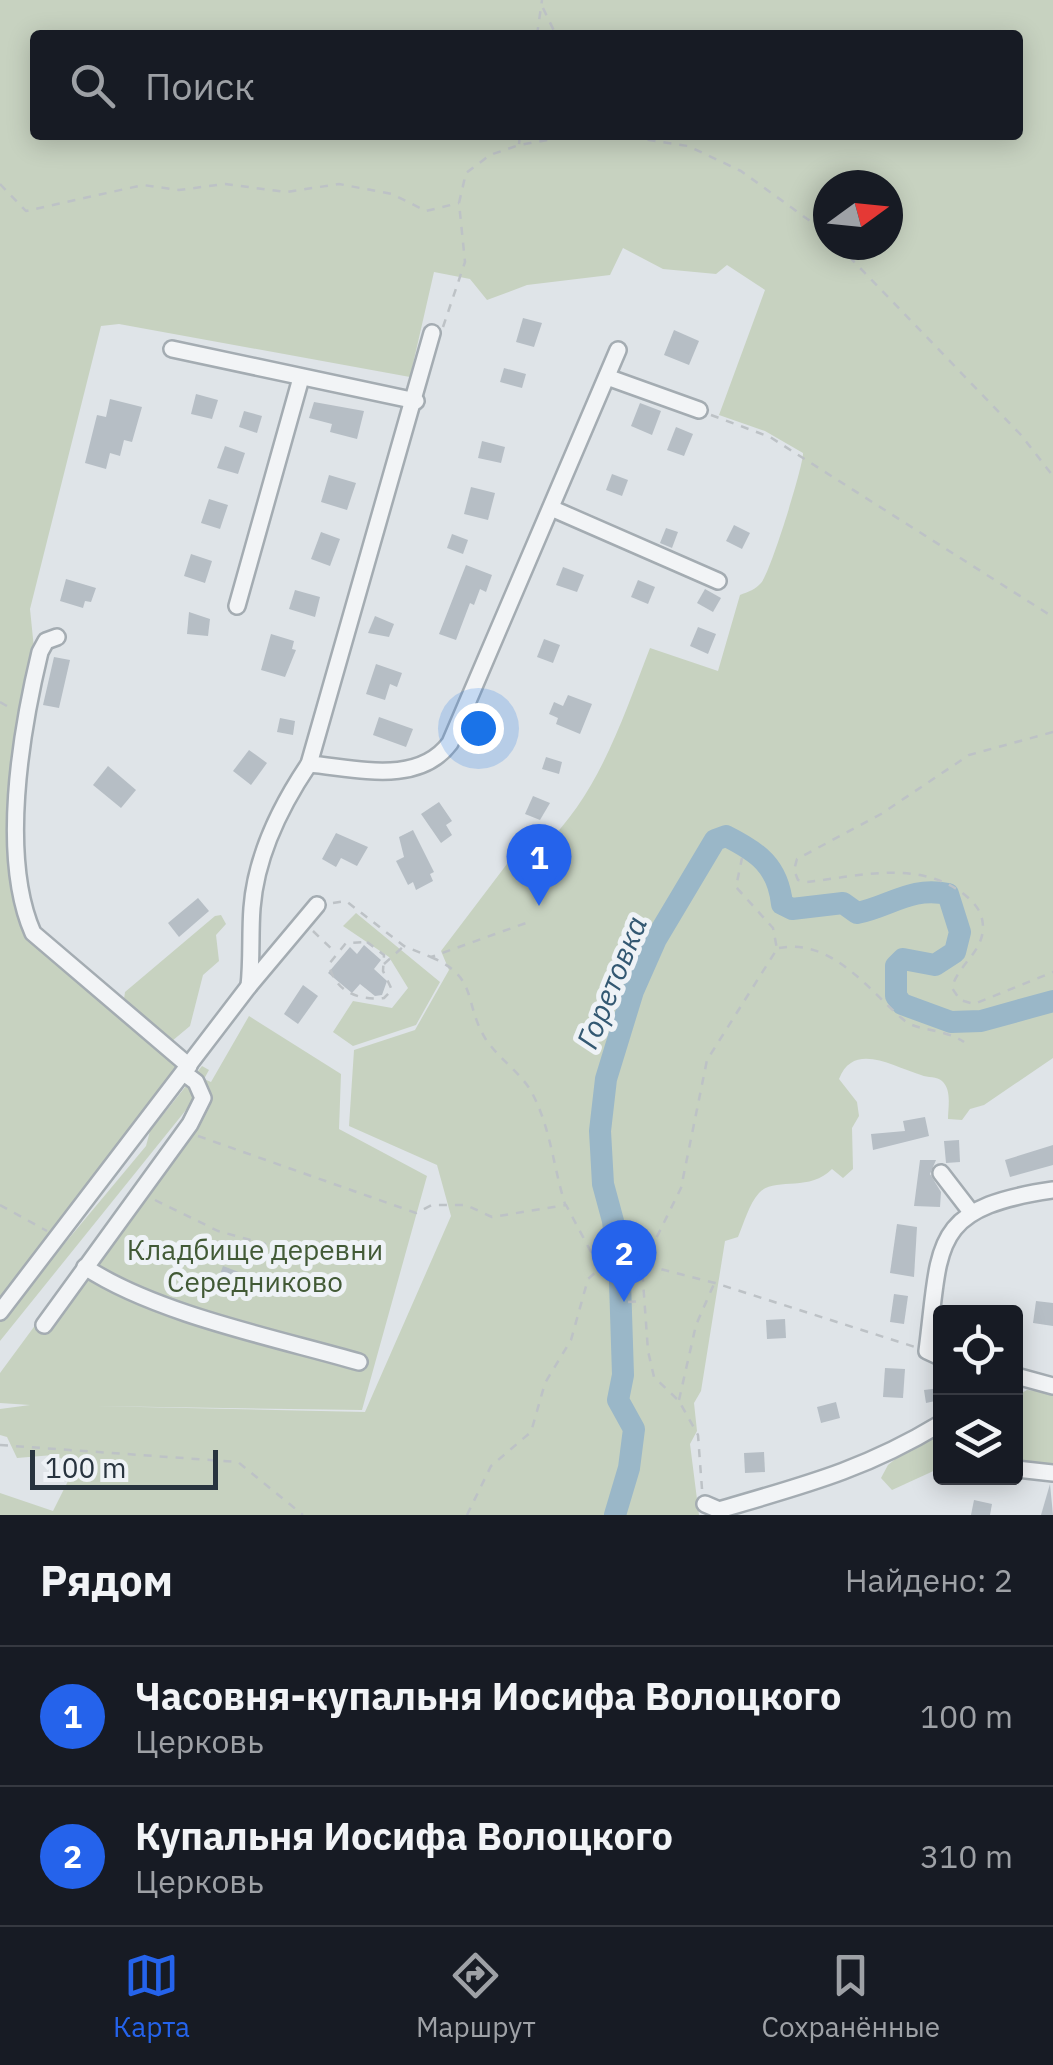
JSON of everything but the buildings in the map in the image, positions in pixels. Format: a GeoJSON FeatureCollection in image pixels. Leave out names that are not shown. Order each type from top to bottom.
{"type":"FeatureCollection","features":[{"type":"Feature","properties":{"kind":"street"},"geometry":{"type":"LineString","coordinates":[[248,986],[252,905],[263,853],[278,813],[309,764],[416,401],[432,333]]}},
{"type":"Feature","properties":{"kind":"street"},"geometry":{"type":"LineString","coordinates":[[172,349],[416,401]]}},
{"type":"Feature","properties":{"kind":"street"},"geometry":{"type":"LineString","coordinates":[[309,764],[392,771],[424,766],[441,756],[465,715],[618,350]]}},
{"type":"Feature","properties":{"kind":"street"},"geometry":{"type":"LineString","coordinates":[[607,377],[699,410]]}},
{"type":"Feature","properties":{"kind":"street"},"geometry":{"type":"LineString","coordinates":[[237,606],[300,378]]}},
{"type":"Feature","properties":{"kind":"street"},"geometry":{"type":"LineString","coordinates":[[551,508],[718,581]]}},
{"type":"Feature","properties":{"kind":"street"},"geometry":{"type":"LineString","coordinates":[[44,1325],[137,1191],[184,1132],[204,1098],[186,1070],[33,933],[18,912],[4,830],[40,652],[46,642],[57,637]]}},
{"type":"Feature","properties":{"kind":"street"},"geometry":{"type":"LineString","coordinates":[[0,1312],[248,986],[316,905]]}},
{"type":"Feature","properties":{"kind":"street"},"geometry":{"type":"LineString","coordinates":[[941,1173],[971,1212]]}},
{"type":"Feature","properties":{"kind":"street"},"geometry":{"type":"LineString","coordinates":[[937,1305],[941,1247],[957,1222],[971,1212],[1053,1190]]}},
{"type":"Feature","properties":{"kind":"street"},"geometry":{"type":"LineString","coordinates":[[85,1266],[102,1278],[197,1314],[359,1362]]}},
{"type":"Feature","properties":{"kind":"street"},"geometry":{"type":"LineString","coordinates":[[1023,1380],[1053,1386]]}},
{"type":"Feature","properties":{"kind":"street"},"geometry":{"type":"LineString","coordinates":[[704,1504],[719,1510],[842,1474],[888,1456],[933,1428]]}},
{"type":"Feature","properties":{"kind":"street"},"geometry":{"type":"LineString","coordinates":[[1023,1470],[1053,1473]]}},
{"type":"Feature","properties":{"kind":"path"},"geometry":{"type":"LineString","coordinates":[[538,30],[542,0]]}},
{"type":"Feature","properties":{"kind":"path"},"geometry":{"type":"LineString","coordinates":[[542,7],[554,30]]}},
{"type":"Feature","properties":{"kind":"path"},"geometry":{"type":"LineString","coordinates":[[518,145],[519,140]]}},
{"type":"Feature","properties":{"kind":"path"},"geometry":{"type":"LineString","coordinates":[[432,333],[446,325],[465,262],[459,203],[466,174],[490,155],[547,140]]}},
{"type":"Feature","properties":{"kind":"path"},"geometry":{"type":"LineString","coordinates":[[649,140],[688,146],[740,171],[813,223]]}},
{"type":"Feature","properties":{"kind":"path"},"geometry":{"type":"LineString","coordinates":[[0,184],[26,211],[143,185],[178,190],[224,184],[286,192],[338,184],[392,194],[426,211],[459,203]]}},
{"type":"Feature","properties":{"kind":"path"},"geometry":{"type":"LineString","coordinates":[[852,260],[1021,435],[1053,476]]}},
{"type":"Feature","properties":{"kind":"path"},"geometry":{"type":"LineString","coordinates":[[699,410],[770,437],[1053,618]]}},
{"type":"Feature","properties":{"kind":"path"},"geometry":{"type":"LineString","coordinates":[[0,702],[25,716]]}},
{"type":"Feature","properties":{"kind":"path"},"geometry":{"type":"LineString","coordinates":[[1053,732],[969,755],[881,814],[797,859],[794,870],[798,880],[807,882],[892,872],[933,876],[969,899],[980,910],[983,924],[976,952],[956,974],[952,988],[960,1000],[974,1004],[1053,972]]}},
{"type":"Feature","properties":{"kind":"path"},"geometry":{"type":"LineString","coordinates":[[704,1504],[698,1435],[679,1401],[654,1377],[642,1267],[681,1188],[707,1060],[777,949],[773,928],[736,888],[742,858]]}},
{"type":"Feature","properties":{"kind":"path"},"geometry":{"type":"LineString","coordinates":[[316,905],[346,901],[404,946],[454,967],[485,1037],[529,1088],[555,1150],[566,1205],[591,1252],[608,1263]]}},
{"type":"Feature","properties":{"kind":"path"},"geometry":{"type":"LineString","coordinates":[[431,957],[526,923]]}},
{"type":"Feature","properties":{"kind":"path"},"geometry":{"type":"LineString","coordinates":[[317,935],[337,954]]}},
{"type":"Feature","properties":{"kind":"path"},"geometry":{"type":"LineString","coordinates":[[367,942],[384,955],[392,990],[384,998],[351,996],[332,980],[328,964],[337,954],[346,943],[367,942]]}},
{"type":"Feature","properties":{"kind":"path"},"geometry":{"type":"LineString","coordinates":[[383,964],[404,946]]}},
{"type":"Feature","properties":{"kind":"path"},"geometry":{"type":"LineString","coordinates":[[777,949],[793,946],[824,955],[866,981],[908,1024],[948,1030],[964,1042]]}},
{"type":"Feature","properties":{"kind":"path"},"geometry":{"type":"LineString","coordinates":[[184,1132],[416,1213],[432,1205],[466,1205],[492,1216],[566,1205]]}},
{"type":"Feature","properties":{"kind":"path"},"geometry":{"type":"LineString","coordinates":[[137,1191],[218,1230],[337,1264]]}},
{"type":"Feature","properties":{"kind":"path"},"geometry":{"type":"LineString","coordinates":[[0,1205],[58,1236]]}},
{"type":"Feature","properties":{"kind":"path"},"geometry":{"type":"LineString","coordinates":[[467,1515],[492,1466],[531,1432],[545,1382],[571,1340],[588,1279],[608,1263],[622,1262],[715,1282],[933,1354]]}},
{"type":"Feature","properties":{"kind":"path"},"geometry":{"type":"LineString","coordinates":[[679,1401],[696,1324],[715,1282]]}},
{"type":"Feature","properties":{"kind":"path"},"geometry":{"type":"LineString","coordinates":[[628,1302],[644,1301]]}},
{"type":"Feature","properties":{"kind":"path"},"geometry":{"type":"LineString","coordinates":[[0,1445],[238,1462],[303,1515]]}},
{"type":"Feature","properties":{"kind":"green space","name":"Кладбище деревни Середниково"},"geometry":{"type":"Polygon","coordinates":[[[0,0],[1053,0],[1053,1058],[984,1105],[970,1109],[962,1120],[948,1119],[948,1094],[940,1079],[875,1060],[854,1061],[846,1068],[839,1079],[857,1102],[859,1116],[852,1128],[853,1169],[843,1178],[832,1169],[803,1183],[766,1188],[752,1203],[738,1237],[725,1241],[701,1391],[694,1403],[697,1431],[690,1444],[699,1515],[0,1515],[0,1493],[53,1511],[76,1465],[53,1455],[17,1458],[7,1437],[0,1435],[0,1409],[30,1405],[0,1403],[0,1373],[187,1119],[190,1105],[0,1341],[0,1321],[146,1146],[150,1131],[202,1066],[209,1070],[204,1079],[211,1082],[249,1016],[341,1074],[339,1129],[427,1176],[362,1410],[94,1406],[365,1412],[451,1216],[437,1165],[349,1126],[354,1050],[415,1030],[449,970],[441,951],[519,848],[542,848],[562,827],[594,780],[619,729],[650,648],[718,671],[740,595],[761,583],[772,560],[803,453],[765,431],[719,415],[765,290],[727,265],[716,274],[663,269],[623,248],[610,275],[527,285],[487,300],[470,279],[434,272],[410,377],[119,324],[101,326],[30,609],[38,688],[10,819],[29,918],[180,1051],[179,1068],[0,1300],[0,0]]]}},
{"type":"Feature","properties":{"kind":"green space"},"geometry":{"type":"Polygon","coordinates":[[[356,913],[440,982],[416,1025],[353,1046],[333,1032],[353,1001],[392,1008],[408,988],[389,957],[343,926],[356,913]]]}},
{"type":"Feature","properties":{"kind":"green space"},"geometry":{"type":"Polygon","coordinates":[[[221,915],[226,924],[216,935],[219,961],[203,975],[190,1026],[172,1041],[124,999],[125,992],[221,915]]]}},
{"type":"Feature","properties":{"kind":"green space"},"geometry":{"type":"Polygon","coordinates":[[[1023,1392],[1053,1393],[1053,1467],[1023,1467],[1023,1392]]]}},
{"type":"Feature","properties":{"kind":"green space"},"geometry":{"type":"Polygon","coordinates":[[[933,1439],[933,1471],[892,1490],[881,1478],[899,1456],[933,1439]]]}},
{"type":"Feature","properties":{"kind":"waterway","name":"Горетовка"},"geometry":{"type":"LineString","coordinates":[[615,1515],[629,1468],[634,1429],[618,1400],[623,1375],[620,1282],[613,1221],[603,1184],[600,1131],[606,1079],[633,991],[656,939],[715,840],[726,836],[757,855],[771,870],[782,904],[792,909],[843,903],[857,913],[912,895],[948,894],[960,932],[955,952],[935,965],[903,959],[896,966],[896,996],[902,1004],[951,1022],[981,1021],[1053,1001]]}},
{"type":"Feature","properties":{"kind":"place","name":"Часовня-купальня Иосифа Волоцкого"},"geometry":{"type":"Point","coordinates":[539,906]}},
{"type":"Feature","properties":{"kind":"place","name":"Купальня Иосифа Волоцкого"},"geometry":{"type":"Point","coordinates":[624,1302]}}]}
